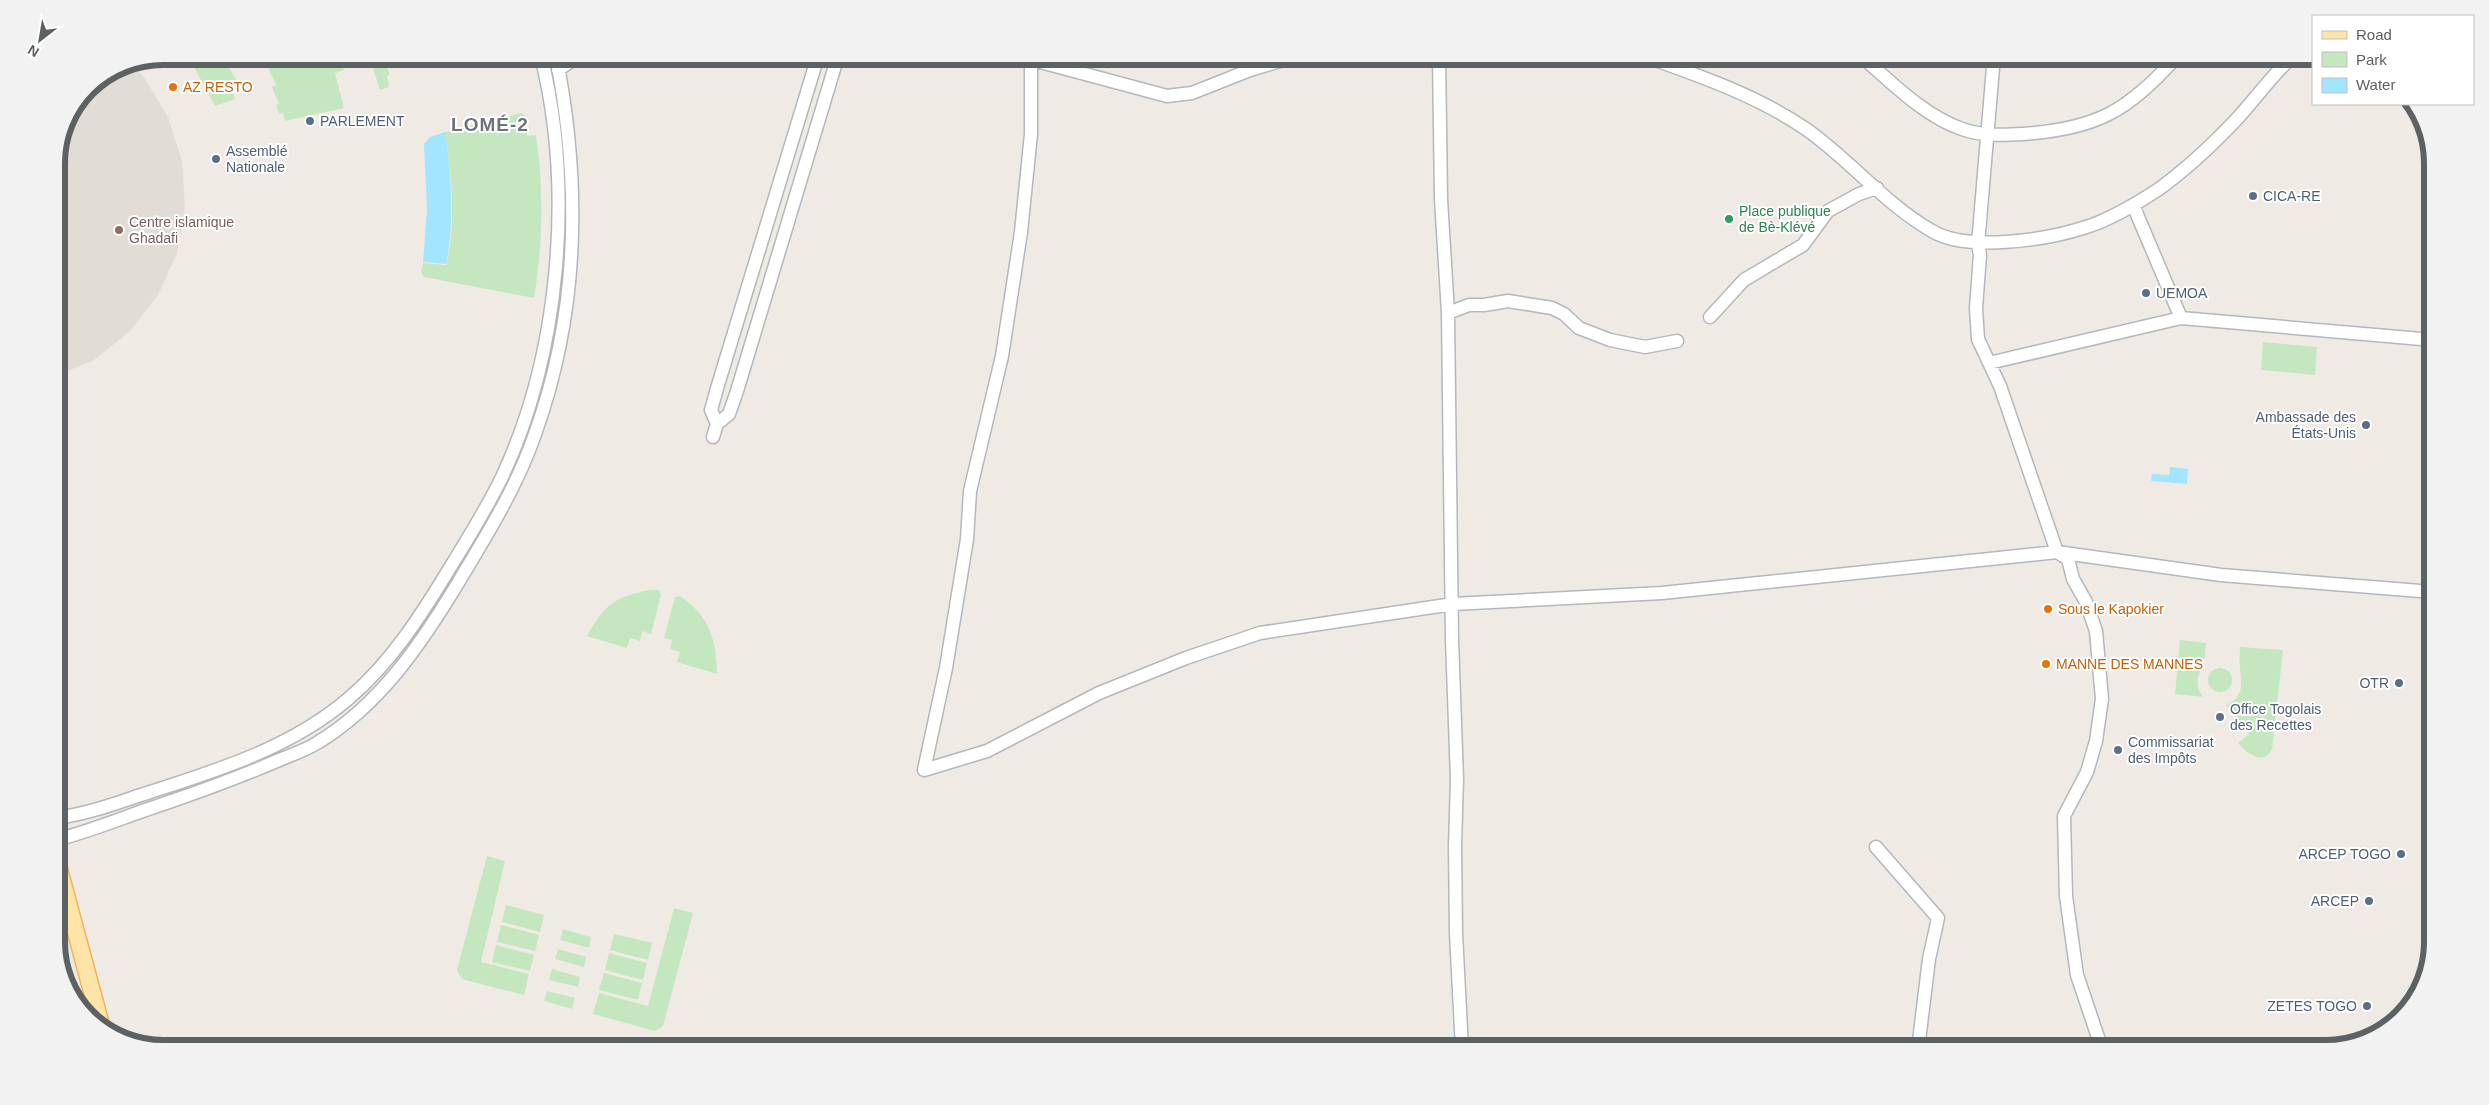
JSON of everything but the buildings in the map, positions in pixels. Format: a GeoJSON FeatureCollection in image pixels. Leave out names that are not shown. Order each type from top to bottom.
{"type":"FeatureCollection","features":[{"type":"Feature","properties":{"kind":"main road"},"geometry":{"type":"LineString","coordinates":[[65,891],[99,1017]]}},
{"type":"Feature","properties":{"kind":"street"},"geometry":{"type":"LineString","coordinates":[[65,816],[99,809],[212,772],[267,749],[319,721],[347,700],[377,672],[437,590],[502,476],[516,441],[539,368],[556,260],[559,184],[550,101],[543,65]]}},
{"type":"Feature","properties":{"kind":"street"},"geometry":{"type":"LineString","coordinates":[[65,837],[219,786],[316,744],[360,711],[388,683],[430,630],[498,514],[535,436],[550,385],[563,320],[572,240],[573,192],[569,136],[557,65]]}},
{"type":"Feature","properties":{"kind":"street"},"geometry":{"type":"LineString","coordinates":[[558,70],[565,65]]}},
{"type":"Feature","properties":{"kind":"street"},"geometry":{"type":"LineString","coordinates":[[717,424],[711,410],[815,65]]}},
{"type":"Feature","properties":{"kind":"street"},"geometry":{"type":"LineString","coordinates":[[713,437],[717,424],[729,414],[835,65]]}},
{"type":"Feature","properties":{"kind":"street"},"geometry":{"type":"LineString","coordinates":[[1027,65],[1031,134],[1021,232],[1002,356],[970,491],[967,539],[946,668],[924,770],[986,751],[1099,693],[1186,658],[1260,633],[1452,604],[1662,593],[2058,552],[2221,575],[2424,591]]}},
{"type":"Feature","properties":{"kind":"street"},"geometry":{"type":"LineString","coordinates":[[1055,65],[1167,96],[1192,92],[1267,65]]}},
{"type":"Feature","properties":{"kind":"street"},"geometry":{"type":"LineString","coordinates":[[1438,65],[1441,199],[1448,313],[1452,604],[1457,779],[1455,846],[1456,949],[1461,1040]]}},
{"type":"Feature","properties":{"kind":"street"},"geometry":{"type":"LineString","coordinates":[[1669,65],[1714,81],[1764,104],[1805,129],[1934,232],[1954,240],[1978,244],[2042,236],[2084,228],[2133,205],[2190,164],[2234,122],[2279,65]]}},
{"type":"Feature","properties":{"kind":"street"},"geometry":{"type":"LineString","coordinates":[[1872,65],[1932,114],[1962,130],[1987,134],[2046,132],[2073,128],[2100,120],[2121,109],[2145,90],[2169,65]]}},
{"type":"Feature","properties":{"kind":"street"},"geometry":{"type":"LineString","coordinates":[[1993,65],[1978,244],[1980,255],[1977,273],[1976,316],[1978,339],[2000,386],[2058,552],[2068,559],[2073,579],[2086,602],[2096,631],[2102,699],[2096,742],[2087,772],[2064,816],[2066,896],[2077,975],[2099,1040]]}},
{"type":"Feature","properties":{"kind":"street"},"geometry":{"type":"LineString","coordinates":[[1710,317],[1744,280],[1803,245],[1828,211],[1858,194],[1877,188]]}},
{"type":"Feature","properties":{"kind":"street"},"geometry":{"type":"LineString","coordinates":[[2133,205],[2181,318]]}},
{"type":"Feature","properties":{"kind":"street"},"geometry":{"type":"LineString","coordinates":[[1448,313],[1469,304],[1484,305],[1508,301],[1552,308],[1564,314],[1579,328],[1610,340],[1645,347],[1677,341]]}},
{"type":"Feature","properties":{"kind":"street"},"geometry":{"type":"LineString","coordinates":[[1989,363],[2181,318],[2424,339]]}},
{"type":"Feature","properties":{"kind":"street"},"geometry":{"type":"LineString","coordinates":[[1876,847],[1938,918],[1929,959],[1919,1040]]}},
{"type":"Feature","properties":{"kind":"shaded area","name":"Centre islamique Ghadafi"},"geometry":{"type":"Polygon","coordinates":[[[136,69],[144,77],[168,117],[182,161],[185,207],[177,253],[158,295],[130,331],[94,360],[65,372],[65,156],[72,125],[89,98],[108,81],[136,69]]]}},
{"type":"Feature","properties":{"kind":"green space"},"geometry":{"type":"Polygon","coordinates":[[[193,65],[228,65],[236,80],[229,82],[235,99],[215,106],[193,65]]]}},
{"type":"Feature","properties":{"kind":"green space"},"geometry":{"type":"Polygon","coordinates":[[[267,65],[342,65],[344,70],[335,73],[344,108],[285,121],[283,113],[279,114],[276,105],[279,104],[272,87],[276,85],[267,65]]]}},
{"type":"Feature","properties":{"kind":"green space"},"geometry":{"type":"Polygon","coordinates":[[[372,65],[386,65],[390,75],[387,76],[389,87],[380,90],[372,65]]]}},
{"type":"Feature","properties":{"kind":"green space"},"geometry":{"type":"Polygon","coordinates":[[[522,113],[529,122],[526,126],[527,136],[536,135],[539,156],[541,237],[534,298],[424,277],[421,273],[423,263],[446,265],[449,249],[452,199],[445,132],[522,113]]]}},
{"type":"Feature","properties":{"kind":"green space"},"geometry":{"type":"Polygon","coordinates":[[[2263,342],[2317,347],[2315,375],[2261,370],[2263,342]]]}},
{"type":"Feature","properties":{"kind":"green space"},"geometry":{"type":"Polygon","coordinates":[[[651,590],[659,590],[661,594],[651,634],[642,631],[640,641],[630,638],[627,648],[587,636],[605,609],[619,599],[651,590]]]}},
{"type":"Feature","properties":{"kind":"green space"},"geometry":{"type":"Polygon","coordinates":[[[680,596],[705,620],[713,639],[717,674],[677,662],[680,652],[670,649],[672,640],[664,638],[675,597],[680,596]]]}},
{"type":"Feature","properties":{"kind":"green space"},"geometry":{"type":"Polygon","coordinates":[[[2180,640],[2206,643],[2205,658],[2198,680],[2198,688],[2203,697],[2175,694],[2180,640]]]}},
{"type":"Feature","properties":{"kind":"green space"},"geometry":{"type":"Polygon","coordinates":[[[2240,647],[2283,650],[2272,749],[2269,754],[2260,758],[2250,754],[2238,743],[2249,734],[2226,705],[2232,702],[2239,694],[2241,679],[2240,647]]]}},
{"type":"Feature","properties":{"kind":"green space"},"geometry":{"type":"Polygon","coordinates":[[[2220,668],[2225,669],[2231,675],[2231,685],[2225,691],[2220,692],[2215,691],[2209,685],[2208,680],[2209,675],[2215,669],[2220,668]]]}},
{"type":"Feature","properties":{"kind":"green space"},"geometry":{"type":"Polygon","coordinates":[[[487,856],[505,861],[481,962],[529,974],[524,995],[462,979],[457,970],[487,856]]]}},
{"type":"Feature","properties":{"kind":"green space"},"geometry":{"type":"Polygon","coordinates":[[[506,905],[544,915],[540,932],[502,922],[506,905]]]}},
{"type":"Feature","properties":{"kind":"green space"},"geometry":{"type":"Polygon","coordinates":[[[674,908],[693,913],[663,1026],[655,1031],[593,1014],[599,993],[648,1006],[674,908]]]}},
{"type":"Feature","properties":{"kind":"green space"},"geometry":{"type":"Polygon","coordinates":[[[501,925],[539,935],[535,951],[497,942],[501,925]]]}},
{"type":"Feature","properties":{"kind":"green space"},"geometry":{"type":"Polygon","coordinates":[[[563,929],[591,937],[589,948],[560,940],[563,929]]]}},
{"type":"Feature","properties":{"kind":"green space"},"geometry":{"type":"Polygon","coordinates":[[[614,934],[652,943],[648,960],[610,950],[614,934]]]}},
{"type":"Feature","properties":{"kind":"green space"},"geometry":{"type":"Polygon","coordinates":[[[496,945],[534,955],[530,971],[492,962],[496,945]]]}},
{"type":"Feature","properties":{"kind":"green space"},"geometry":{"type":"Polygon","coordinates":[[[558,949],[586,957],[584,967],[555,959],[558,949]]]}},
{"type":"Feature","properties":{"kind":"green space"},"geometry":{"type":"Polygon","coordinates":[[[609,953],[647,963],[643,980],[605,970],[609,953]]]}},
{"type":"Feature","properties":{"kind":"green space"},"geometry":{"type":"Polygon","coordinates":[[[552,969],[580,977],[578,987],[549,980],[552,969]]]}},
{"type":"Feature","properties":{"kind":"green space"},"geometry":{"type":"Polygon","coordinates":[[[604,973],[642,983],[638,1000],[599,990],[604,973]]]}},
{"type":"Feature","properties":{"kind":"green space"},"geometry":{"type":"Polygon","coordinates":[[[547,991],[575,998],[572,1009],[544,1001],[547,991]]]}},
{"type":"Feature","properties":{"kind":"water"},"geometry":{"type":"Polygon","coordinates":[[[445,132],[451,198],[449,248],[446,264],[423,262],[427,210],[424,144],[430,137],[445,132]]]}},
{"type":"Feature","properties":{"kind":"water"},"geometry":{"type":"Polygon","coordinates":[[[2170,467],[2188,469],[2187,484],[2151,481],[2152,474],[2169,475],[2170,467]]]}},
{"type":"Feature","properties":{"kind":"place","name":"AZ RESTO"},"geometry":{"type":"Point","coordinates":[173,87]}},
{"type":"Feature","properties":{"kind":"place","name":"PARLEMENT"},"geometry":{"type":"Point","coordinates":[310,121]}},
{"type":"Feature","properties":{"kind":"place","name":"Assemblé Nationale"},"geometry":{"type":"Point","coordinates":[216,159]}},
{"type":"Feature","properties":{"kind":"place","name":"CICA-RE"},"geometry":{"type":"Point","coordinates":[2253,196]}},
{"type":"Feature","properties":{"kind":"place","name":"Place publique de Bè-Klévé"},"geometry":{"type":"Point","coordinates":[1729,219]}},
{"type":"Feature","properties":{"kind":"place","name":"Centre islamique Ghadafi"},"geometry":{"type":"Point","coordinates":[119,230]}},
{"type":"Feature","properties":{"kind":"place","name":"UEMOA"},"geometry":{"type":"Point","coordinates":[2146,293]}},
{"type":"Feature","properties":{"kind":"place","name":"Ambassade des États-Unis"},"geometry":{"type":"Point","coordinates":[2366,425]}},
{"type":"Feature","properties":{"kind":"place","name":"Sous le Kapokier"},"geometry":{"type":"Point","coordinates":[2048,609]}},
{"type":"Feature","properties":{"kind":"place","name":"MANNE DES MANNES"},"geometry":{"type":"Point","coordinates":[2046,664]}},
{"type":"Feature","properties":{"kind":"place","name":"OTR"},"geometry":{"type":"Point","coordinates":[2399,683]}},
{"type":"Feature","properties":{"kind":"place","name":"Office Togolais des Recettes"},"geometry":{"type":"Point","coordinates":[2220,717]}},
{"type":"Feature","properties":{"kind":"place","name":"Commissariat des Impôts"},"geometry":{"type":"Point","coordinates":[2118,750]}},
{"type":"Feature","properties":{"kind":"place","name":"ARCEP TOGO"},"geometry":{"type":"Point","coordinates":[2401,854]}},
{"type":"Feature","properties":{"kind":"place","name":"ARCEP"},"geometry":{"type":"Point","coordinates":[2369,901]}},
{"type":"Feature","properties":{"kind":"place","name":"ZETES TOGO"},"geometry":{"type":"Point","coordinates":[2367,1006]}},
{"type":"Feature","properties":{"kind":"district","name":"LOMÉ-2"},"geometry":{"type":"Point","coordinates":[490,124]}}]}
